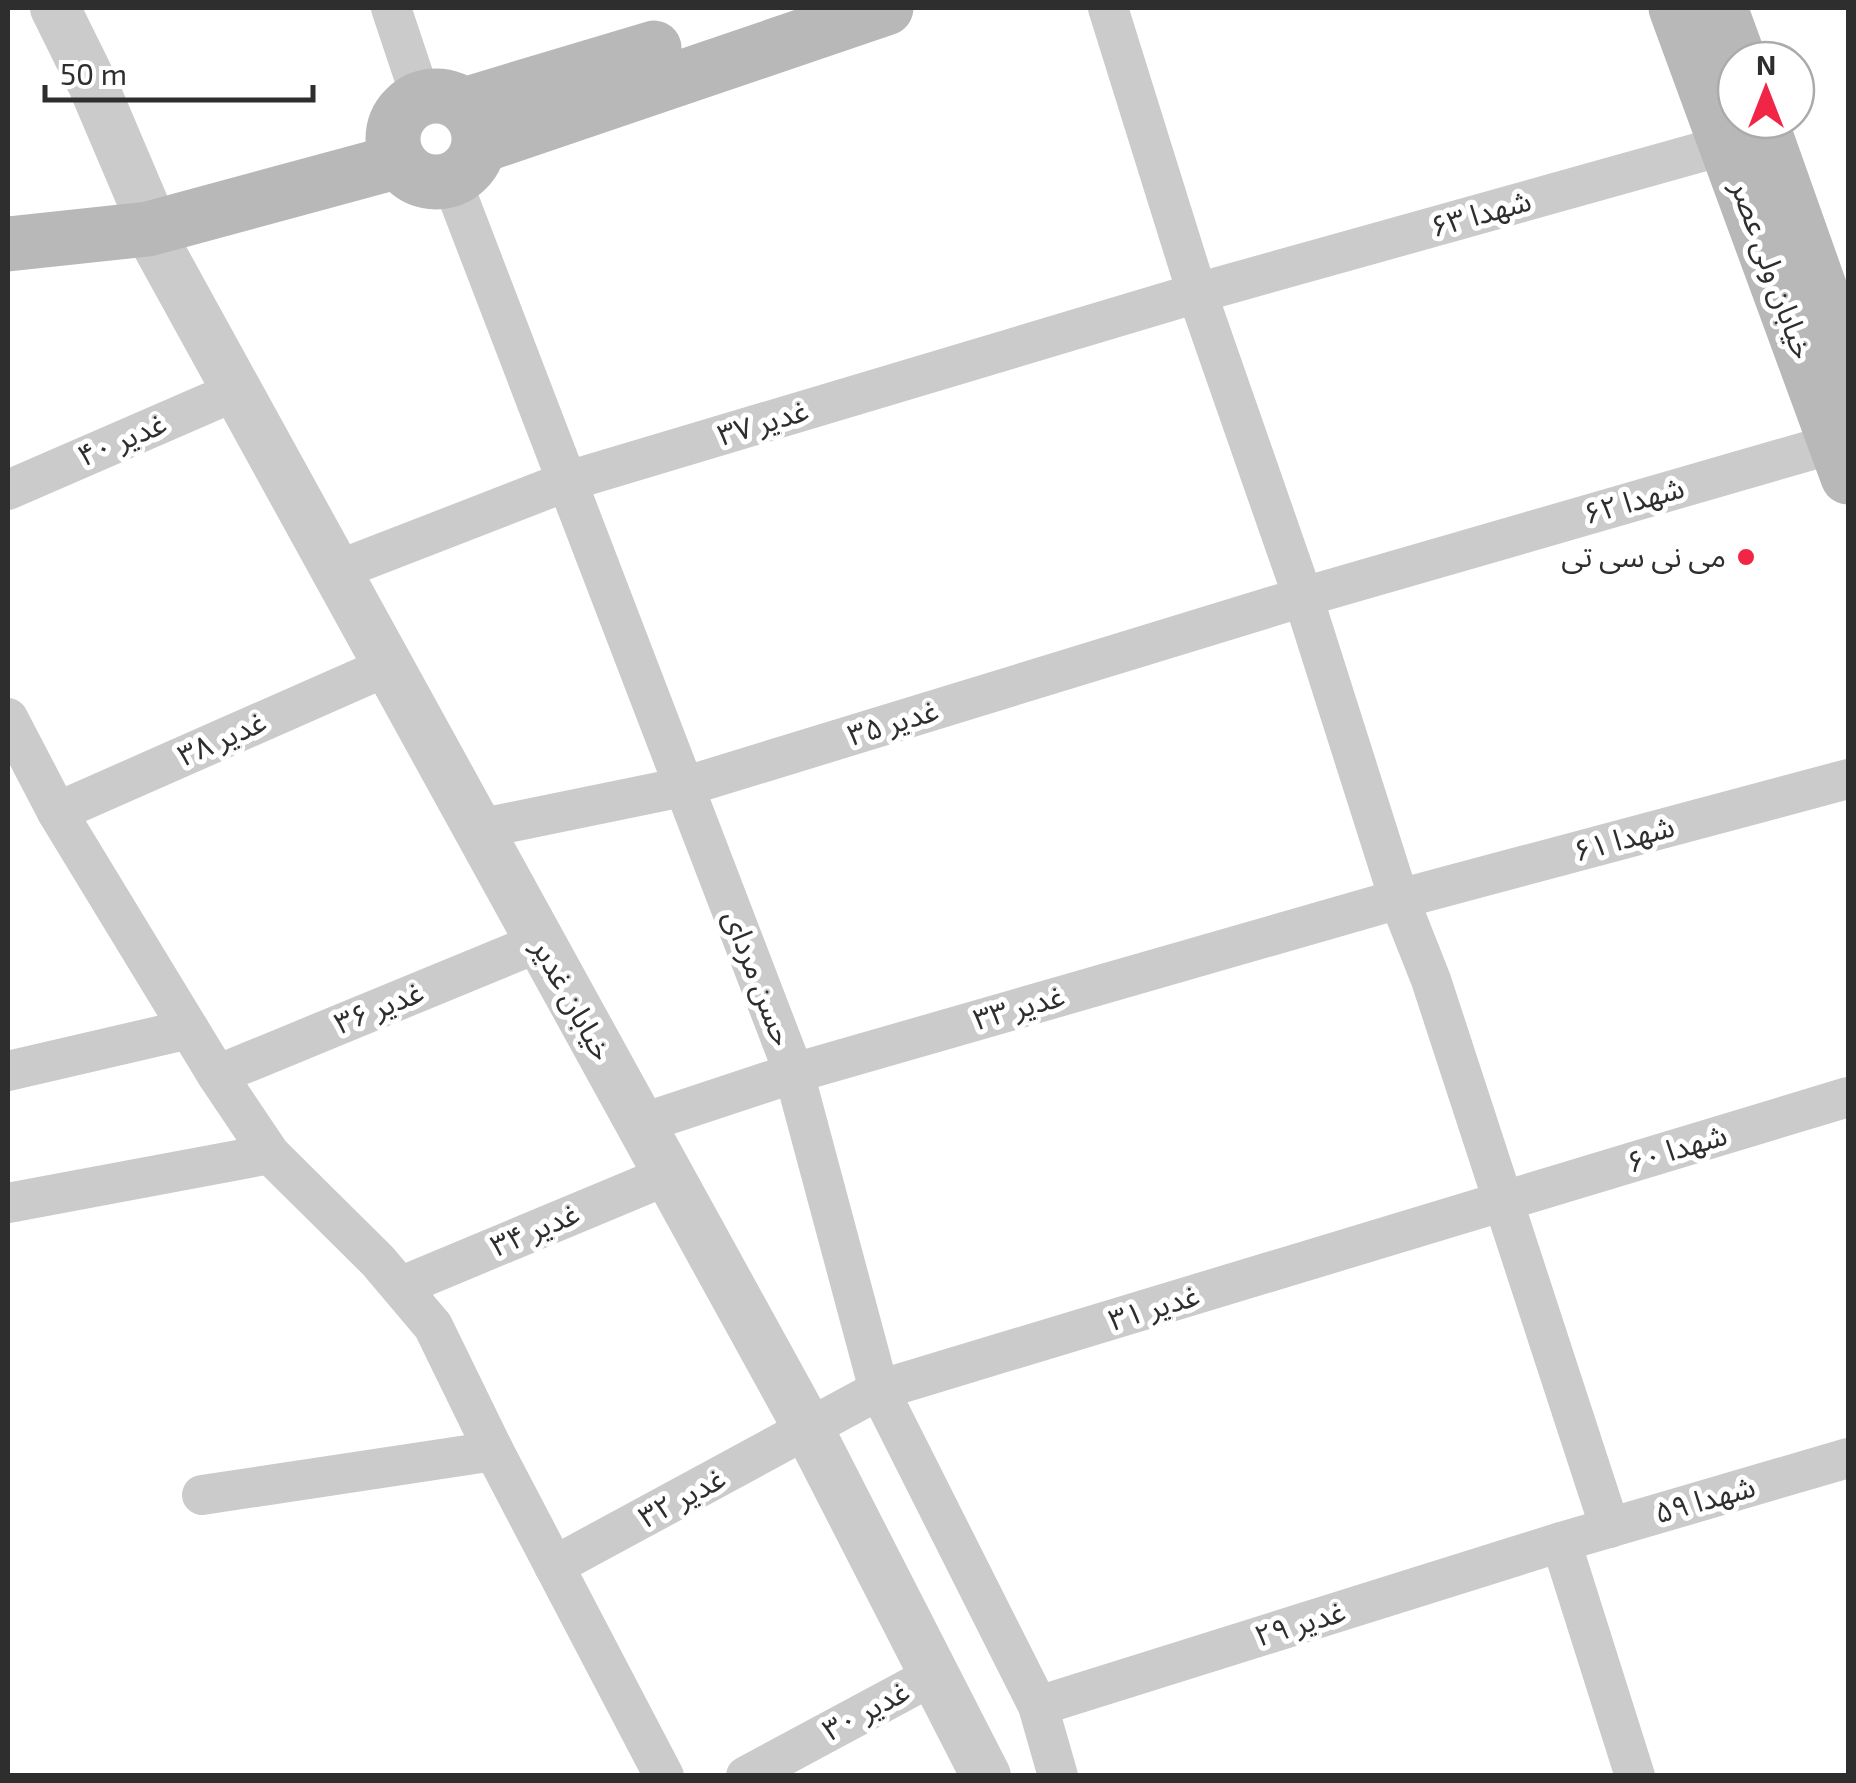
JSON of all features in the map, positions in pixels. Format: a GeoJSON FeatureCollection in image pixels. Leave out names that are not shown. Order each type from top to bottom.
{"type":"FeatureCollection","features":[{"type":"Feature","properties":{"kind":"main road"},"geometry":{"type":"LineString","coordinates":[[435,137],[786,8]]}},
{"type":"Feature","properties":{"kind":"main road"},"geometry":{"type":"LineString","coordinates":[[8,244],[146,217],[253,168],[435,137],[886,8]]}},
{"type":"Feature","properties":{"kind":"main road","name":"خیابان ولی عصر"},"geometry":{"type":"LineString","coordinates":[[1676,8],[1716,76]]}},
{"type":"Feature","properties":{"kind":"main road"},"geometry":{"type":"LineString","coordinates":[[1720,8],[1732,40]]}},
{"type":"Feature","properties":{"kind":"main road","name":"خیابان ولی عصر"},"geometry":{"type":"LineString","coordinates":[[1753,140],[1848,368]]}},
{"type":"Feature","properties":{"kind":"main road"},"geometry":{"type":"LineString","coordinates":[[8,220],[146,217]]}},
{"type":"Feature","properties":{"kind":"main road","name":"خیابان ولی عصر"},"geometry":{"type":"LineString","coordinates":[[1812,274],[1844,452]]}},
{"type":"Feature","properties":{"kind":"street","name":"خیابان غدیر"},"geometry":{"type":"LineString","coordinates":[[55,8],[93,85],[146,217],[236,391],[809,1430],[986,1776]]}},
{"type":"Feature","properties":{"kind":"street","name":"حسن مردای"},"geometry":{"type":"LineString","coordinates":[[391,8],[435,137],[794,1073],[879,1390],[1038,1706],[1058,1776]]}},
{"type":"Feature","properties":{"kind":"street"},"geometry":{"type":"LineString","coordinates":[[1108,8],[1197,293],[1303,598],[1399,899],[1432,980],[1610,1528]]}},
{"type":"Feature","properties":{"kind":"street","name":"شهدا ۶۳"},"geometry":{"type":"LineString","coordinates":[[1197,293],[1726,140]]}},
{"type":"Feature","properties":{"kind":"street","name":"غدیر ۳۷"},"geometry":{"type":"LineString","coordinates":[[336,570],[568,481],[1197,293]]}},
{"type":"Feature","properties":{"kind":"street","name":"غدیر ۴۰"},"geometry":{"type":"LineString","coordinates":[[8,490],[236,391]]}},
{"type":"Feature","properties":{"kind":"street","name":"شهدا ۶۲"},"geometry":{"type":"LineString","coordinates":[[1303,598],[1844,452]]}},
{"type":"Feature","properties":{"kind":"street","name":"غدیر ۳۵"},"geometry":{"type":"LineString","coordinates":[[478,829],[683,787],[1303,598]]}},
{"type":"Feature","properties":{"kind":"street","name":"غدیر ۳۸"},"geometry":{"type":"LineString","coordinates":[[57,812],[388,666]]}},
{"type":"Feature","properties":{"kind":"street"},"geometry":{"type":"LineString","coordinates":[[8,718],[20,769],[57,812],[270,1154],[402,1286],[433,1326],[664,1776]]}},
{"type":"Feature","properties":{"kind":"street","name":"شهدا ۶۱"},"geometry":{"type":"LineString","coordinates":[[1399,899],[1848,778]]}},
{"type":"Feature","properties":{"kind":"street","name":"غدیر ۳۳"},"geometry":{"type":"LineString","coordinates":[[640,1124],[794,1073],[1399,899]]}},
{"type":"Feature","properties":{"kind":"street","name":"غدیر ۳۶"},"geometry":{"type":"LineString","coordinates":[[218,1075],[540,942]]}},
{"type":"Feature","properties":{"kind":"street"},"geometry":{"type":"LineString","coordinates":[[8,1072],[189,1028]]}},
{"type":"Feature","properties":{"kind":"street","name":"شهدا ۶۰"},"geometry":{"type":"LineString","coordinates":[[1505,1202],[1848,1096]]}},
{"type":"Feature","properties":{"kind":"street"},"geometry":{"type":"LineString","coordinates":[[8,1203],[270,1154]]}},
{"type":"Feature","properties":{"kind":"street","name":"غدیر ۳۴"},"geometry":{"type":"LineString","coordinates":[[402,1286],[668,1174]]}},
{"type":"Feature","properties":{"kind":"street","name":"غدیر ۳۱"},"geometry":{"type":"LineString","coordinates":[[809,1430],[879,1390],[1505,1202]]}},
{"type":"Feature","properties":{"kind":"street","name":"غدیر ۳۲"},"geometry":{"type":"LineString","coordinates":[[554,1566],[809,1430]]}},
{"type":"Feature","properties":{"kind":"street"},"geometry":{"type":"LineString","coordinates":[[202,1495],[494,1451]]}},
{"type":"Feature","properties":{"kind":"street","name":"شهدا ۵۹"},"geometry":{"type":"LineString","coordinates":[[1561,1542],[1848,1458]]}},
{"type":"Feature","properties":{"kind":"street"},"geometry":{"type":"LineString","coordinates":[[1561,1542],[1635,1776]]}},
{"type":"Feature","properties":{"kind":"street","name":"غدیر ۲۹"},"geometry":{"type":"LineString","coordinates":[[1038,1706],[1561,1542]]}},
{"type":"Feature","properties":{"kind":"street","name":"غدیر ۳۰"},"geometry":{"type":"LineString","coordinates":[[746,1776],[934,1675]]}},
{"type":"Feature","properties":{"kind":"place","name":"می نی سی تی"},"geometry":{"type":"Point","coordinates":[1746,557]}}]}
